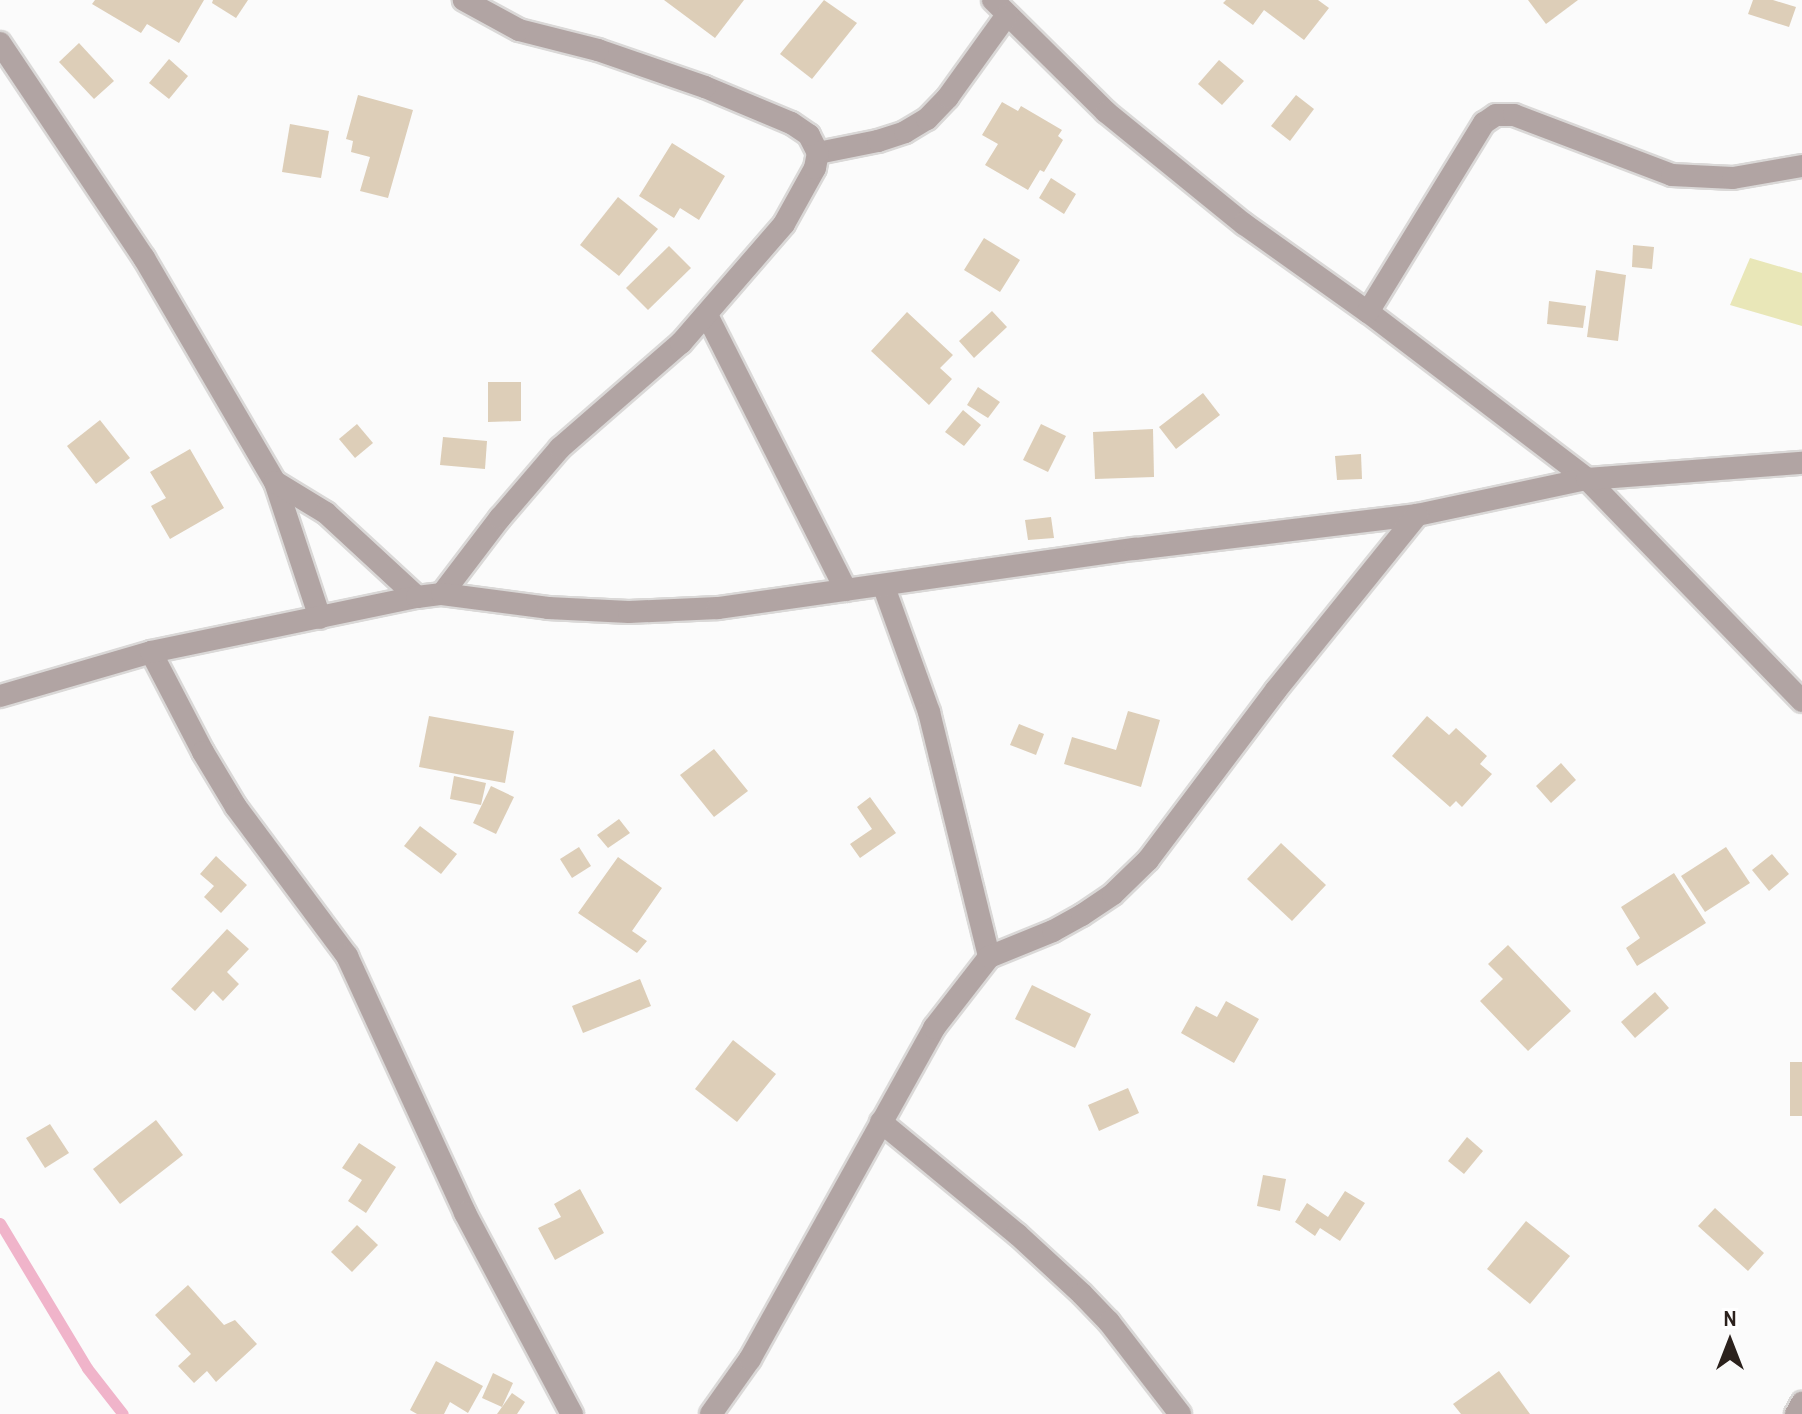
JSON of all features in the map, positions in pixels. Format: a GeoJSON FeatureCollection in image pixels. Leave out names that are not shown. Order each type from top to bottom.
{"type":"FeatureCollection","features":[{"type":"Feature","properties":{"kind":"street"},"geometry":{"type":"LineString","coordinates":[[442,594],[500,518],[560,448],[707,315],[784,224],[815,168],[818,153],[809,135],[791,123],[652,69],[519,30],[464,0]]}},
{"type":"Feature","properties":{"kind":"street"},"geometry":{"type":"LineString","coordinates":[[818,153],[878,141],[905,132],[927,119],[948,97],[1000,8],[1129,130],[1244,224],[1368,312],[1587,479],[1802,701]]}},
{"type":"Feature","properties":{"kind":"street"},"geometry":{"type":"LineString","coordinates":[[0,43],[144,258],[275,482],[320,618]]}},
{"type":"Feature","properties":{"kind":"street"},"geometry":{"type":"LineString","coordinates":[[1368,312],[1484,123],[1496,115],[1514,115],[1672,175],[1733,178],[1802,166]]}},
{"type":"Feature","properties":{"kind":"street"},"geometry":{"type":"LineString","coordinates":[[707,315],[846,590]]}},
{"type":"Feature","properties":{"kind":"street"},"geometry":{"type":"LineString","coordinates":[[0,696],[151,652],[417,597],[442,594],[548,608],[629,612],[718,608],[884,587],[1135,549],[1417,515],[1587,479],[1802,463]]}},
{"type":"Feature","properties":{"kind":"street"},"geometry":{"type":"LineString","coordinates":[[275,482],[326,513],[417,597]]}},
{"type":"Feature","properties":{"kind":"street"},"geometry":{"type":"LineString","coordinates":[[711,1414],[750,1359],[934,1028],[989,957],[1053,931],[1082,915],[1113,894],[1148,860],[1276,690],[1417,515]]}},
{"type":"Feature","properties":{"kind":"street"},"geometry":{"type":"LineString","coordinates":[[884,587],[929,712],[989,957]]}},
{"type":"Feature","properties":{"kind":"street"},"geometry":{"type":"LineString","coordinates":[[151,652],[203,752],[236,807],[347,956],[465,1213],[572,1414]]}},
{"type":"Feature","properties":{"kind":"street"},"geometry":{"type":"LineString","coordinates":[[881,1122],[1017,1234],[1082,1294],[1109,1322],[1180,1414]]}},
{"type":"Feature","properties":{"kind":"street"},"geometry":{"type":"LineString","coordinates":[[1796,1414],[1802,1403]]}},
{"type":"Feature","properties":{"kind":"shaded area"},"geometry":{"type":"Polygon","coordinates":[[[1750,258],[1802,273],[1802,326],[1730,305],[1750,258]]]}},
{"type":"Feature","properties":{"kind":"building"},"geometry":{"type":"Polygon","coordinates":[[[95,0],[204,0],[179,43],[147,24],[141,33],[92,4],[95,0]]]}},
{"type":"Feature","properties":{"kind":"building"},"geometry":{"type":"Polygon","coordinates":[[[213,0],[248,0],[236,18],[212,3],[213,0]]]}},
{"type":"Feature","properties":{"kind":"building"},"geometry":{"type":"Polygon","coordinates":[[[664,0],[744,0],[715,38],[664,0]]]}},
{"type":"Feature","properties":{"kind":"building"},"geometry":{"type":"Polygon","coordinates":[[[824,0],[857,23],[812,79],[780,54],[824,0]]]}},
{"type":"Feature","properties":{"kind":"building"},"geometry":{"type":"Polygon","coordinates":[[[1226,0],[1318,0],[1329,8],[1304,40],[1264,10],[1253,25],[1223,3],[1226,0]]]}},
{"type":"Feature","properties":{"kind":"building"},"geometry":{"type":"Polygon","coordinates":[[[1528,0],[1578,0],[1546,24],[1528,0]]]}},
{"type":"Feature","properties":{"kind":"building"},"geometry":{"type":"Polygon","coordinates":[[[1753,0],[1773,0],[1796,7],[1789,27],[1748,14],[1753,0]]]}},
{"type":"Feature","properties":{"kind":"building"},"geometry":{"type":"Polygon","coordinates":[[[79,43],[114,81],[94,99],[59,62],[79,43]]]}},
{"type":"Feature","properties":{"kind":"building"},"geometry":{"type":"Polygon","coordinates":[[[169,59],[188,76],[169,99],[149,83],[169,59]]]}},
{"type":"Feature","properties":{"kind":"building"},"geometry":{"type":"Polygon","coordinates":[[[1219,60],[1244,81],[1222,105],[1198,84],[1219,60]]]}},
{"type":"Feature","properties":{"kind":"building"},"geometry":{"type":"Polygon","coordinates":[[[358,95],[413,110],[388,198],[360,191],[370,157],[351,152],[353,141],[346,139],[358,95]]]}},
{"type":"Feature","properties":{"kind":"building"},"geometry":{"type":"Polygon","coordinates":[[[1296,95],[1314,109],[1290,141],[1271,126],[1296,95]]]}},
{"type":"Feature","properties":{"kind":"building"},"geometry":{"type":"Polygon","coordinates":[[[1002,102],[1018,111],[1021,106],[1062,130],[1058,136],[1063,140],[1044,172],[1040,170],[1028,190],[985,165],[998,144],[982,135],[1002,102]]]}},
{"type":"Feature","properties":{"kind":"building"},"geometry":{"type":"Polygon","coordinates":[[[290,124],[329,131],[321,178],[282,172],[290,124]]]}},
{"type":"Feature","properties":{"kind":"building"},"geometry":{"type":"Polygon","coordinates":[[[672,143],[725,176],[699,220],[680,208],[674,218],[639,196],[672,143]]]}},
{"type":"Feature","properties":{"kind":"building"},"geometry":{"type":"Polygon","coordinates":[[[1051,178],[1076,194],[1064,214],[1039,198],[1051,178]]]}},
{"type":"Feature","properties":{"kind":"building"},"geometry":{"type":"Polygon","coordinates":[[[618,197],[658,229],[619,276],[580,245],[618,197]]]}},
{"type":"Feature","properties":{"kind":"building"},"geometry":{"type":"Polygon","coordinates":[[[984,238],[1020,260],[1000,292],[964,270],[984,238]]]}},
{"type":"Feature","properties":{"kind":"building"},"geometry":{"type":"Polygon","coordinates":[[[1633,245],[1654,247],[1652,269],[1632,267],[1633,245]]]}},
{"type":"Feature","properties":{"kind":"building"},"geometry":{"type":"Polygon","coordinates":[[[669,246],[691,268],[648,310],[626,288],[669,246]]]}},
{"type":"Feature","properties":{"kind":"building"},"geometry":{"type":"Polygon","coordinates":[[[1596,270],[1626,275],[1618,341],[1587,337],[1596,270]]]}},
{"type":"Feature","properties":{"kind":"building"},"geometry":{"type":"Polygon","coordinates":[[[1549,301],[1586,306],[1583,328],[1547,324],[1549,301]]]}},
{"type":"Feature","properties":{"kind":"building"},"geometry":{"type":"Polygon","coordinates":[[[992,311],[1007,327],[974,358],[959,341],[992,311]]]}},
{"type":"Feature","properties":{"kind":"building"},"geometry":{"type":"Polygon","coordinates":[[[907,312],[953,355],[940,368],[952,379],[929,405],[871,351],[907,312]]]}},
{"type":"Feature","properties":{"kind":"building"},"geometry":{"type":"Polygon","coordinates":[[[488,382],[521,382],[521,421],[488,422],[488,382]]]}},
{"type":"Feature","properties":{"kind":"building"},"geometry":{"type":"Polygon","coordinates":[[[978,387],[1000,402],[988,418],[967,405],[978,387]]]}},
{"type":"Feature","properties":{"kind":"building"},"geometry":{"type":"Polygon","coordinates":[[[1203,393],[1220,415],[1176,449],[1159,427],[1203,393]]]}},
{"type":"Feature","properties":{"kind":"building"},"geometry":{"type":"Polygon","coordinates":[[[963,410],[981,425],[964,446],[945,432],[963,410]]]}},
{"type":"Feature","properties":{"kind":"building"},"geometry":{"type":"Polygon","coordinates":[[[100,420],[130,458],[96,484],[67,446],[100,420]]]}},
{"type":"Feature","properties":{"kind":"building"},"geometry":{"type":"Polygon","coordinates":[[[357,424],[373,443],[355,458],[339,439],[357,424]]]}},
{"type":"Feature","properties":{"kind":"building"},"geometry":{"type":"Polygon","coordinates":[[[1041,424],[1066,436],[1048,472],[1023,460],[1041,424]]]}},
{"type":"Feature","properties":{"kind":"building"},"geometry":{"type":"Polygon","coordinates":[[[1153,429],[1154,477],[1095,479],[1093,432],[1153,429]]]}},
{"type":"Feature","properties":{"kind":"building"},"geometry":{"type":"Polygon","coordinates":[[[443,437],[487,441],[485,469],[440,465],[443,437]]]}},
{"type":"Feature","properties":{"kind":"building"},"geometry":{"type":"Polygon","coordinates":[[[190,449],[224,508],[170,539],[151,506],[166,498],[150,472],[190,449]]]}},
{"type":"Feature","properties":{"kind":"building"},"geometry":{"type":"Polygon","coordinates":[[[1361,454],[1362,479],[1337,480],[1335,456],[1361,454]]]}},
{"type":"Feature","properties":{"kind":"building"},"geometry":{"type":"Polygon","coordinates":[[[1051,517],[1054,538],[1028,540],[1025,520],[1051,517]]]}},
{"type":"Feature","properties":{"kind":"building"},"geometry":{"type":"Polygon","coordinates":[[[1128,711],[1160,720],[1141,787],[1064,764],[1072,737],[1116,750],[1128,711]]]}},
{"type":"Feature","properties":{"kind":"building"},"geometry":{"type":"Polygon","coordinates":[[[429,716],[514,731],[505,783],[419,767],[429,716]]]}},
{"type":"Feature","properties":{"kind":"building"},"geometry":{"type":"Polygon","coordinates":[[[1427,716],[1449,735],[1456,728],[1487,756],[1480,764],[1492,774],[1462,807],[1456,801],[1450,807],[1392,756],[1427,716]]]}},
{"type":"Feature","properties":{"kind":"building"},"geometry":{"type":"Polygon","coordinates":[[[1019,724],[1044,734],[1036,755],[1010,745],[1019,724]]]}},
{"type":"Feature","properties":{"kind":"building"},"geometry":{"type":"Polygon","coordinates":[[[714,749],[748,791],[714,817],[680,775],[714,749]]]}},
{"type":"Feature","properties":{"kind":"building"},"geometry":{"type":"Polygon","coordinates":[[[1561,763],[1576,780],[1551,803],[1536,786],[1561,763]]]}},
{"type":"Feature","properties":{"kind":"building"},"geometry":{"type":"Polygon","coordinates":[[[454,776],[486,783],[481,805],[450,799],[454,776]]]}},
{"type":"Feature","properties":{"kind":"building"},"geometry":{"type":"Polygon","coordinates":[[[491,786],[514,797],[496,834],[473,823],[491,786]]]}},
{"type":"Feature","properties":{"kind":"building"},"geometry":{"type":"Polygon","coordinates":[[[870,797],[896,833],[860,858],[850,844],[872,829],[857,807],[870,797]]]}},
{"type":"Feature","properties":{"kind":"building"},"geometry":{"type":"Polygon","coordinates":[[[619,819],[630,833],[608,848],[597,835],[619,819]]]}},
{"type":"Feature","properties":{"kind":"building"},"geometry":{"type":"Polygon","coordinates":[[[420,826],[457,854],[441,874],[404,846],[420,826]]]}},
{"type":"Feature","properties":{"kind":"building"},"geometry":{"type":"Polygon","coordinates":[[[1281,843],[1326,885],[1292,921],[1247,879],[1281,843]]]}},
{"type":"Feature","properties":{"kind":"building"},"geometry":{"type":"Polygon","coordinates":[[[579,847],[591,866],[572,878],[560,859],[579,847]]]}},
{"type":"Feature","properties":{"kind":"building"},"geometry":{"type":"Polygon","coordinates":[[[1726,847],[1750,883],[1705,912],[1681,876],[1726,847]]]}},
{"type":"Feature","properties":{"kind":"building"},"geometry":{"type":"Polygon","coordinates":[[[1772,854],[1789,874],[1769,891],[1752,870],[1772,854]]]}},
{"type":"Feature","properties":{"kind":"building"},"geometry":{"type":"Polygon","coordinates":[[[216,856],[247,885],[221,913],[204,897],[214,886],[200,874],[216,856]]]}},
{"type":"Feature","properties":{"kind":"building"},"geometry":{"type":"Polygon","coordinates":[[[618,857],[662,888],[632,931],[647,941],[637,953],[578,913],[618,857]]]}},
{"type":"Feature","properties":{"kind":"building"},"geometry":{"type":"Polygon","coordinates":[[[1674,873],[1706,923],[1637,966],[1626,948],[1640,938],[1621,907],[1674,873]]]}},
{"type":"Feature","properties":{"kind":"building"},"geometry":{"type":"Polygon","coordinates":[[[227,929],[249,949],[227,972],[239,984],[223,1001],[213,991],[195,1011],[171,989],[227,929]]]}},
{"type":"Feature","properties":{"kind":"building"},"geometry":{"type":"Polygon","coordinates":[[[1508,945],[1571,1011],[1528,1051],[1480,1001],[1503,979],[1488,964],[1508,945]]]}},
{"type":"Feature","properties":{"kind":"building"},"geometry":{"type":"Polygon","coordinates":[[[640,979],[651,1006],[583,1033],[572,1006],[640,979]]]}},
{"type":"Feature","properties":{"kind":"building"},"geometry":{"type":"Polygon","coordinates":[[[1032,985],[1091,1014],[1075,1048],[1015,1019],[1032,985]]]}},
{"type":"Feature","properties":{"kind":"building"},"geometry":{"type":"Polygon","coordinates":[[[1655,992],[1669,1008],[1635,1038],[1621,1022],[1655,992]]]}},
{"type":"Feature","properties":{"kind":"building"},"geometry":{"type":"Polygon","coordinates":[[[1226,1001],[1259,1019],[1234,1063],[1181,1033],[1196,1006],[1217,1017],[1226,1001]]]}},
{"type":"Feature","properties":{"kind":"building"},"geometry":{"type":"Polygon","coordinates":[[[733,1040],[776,1074],[737,1122],[695,1089],[733,1040]]]}},
{"type":"Feature","properties":{"kind":"building"},"geometry":{"type":"Polygon","coordinates":[[[1790,1062],[1802,1062],[1802,1116],[1790,1116],[1790,1062]]]}},
{"type":"Feature","properties":{"kind":"building"},"geometry":{"type":"Polygon","coordinates":[[[1128,1088],[1139,1113],[1099,1131],[1088,1105],[1128,1088]]]}},
{"type":"Feature","properties":{"kind":"building"},"geometry":{"type":"Polygon","coordinates":[[[156,1120],[183,1155],[120,1204],[93,1169],[156,1120]]]}},
{"type":"Feature","properties":{"kind":"building"},"geometry":{"type":"Polygon","coordinates":[[[50,1124],[69,1153],[45,1168],[26,1138],[50,1124]]]}},
{"type":"Feature","properties":{"kind":"building"},"geometry":{"type":"Polygon","coordinates":[[[1467,1137],[1483,1151],[1464,1174],[1448,1161],[1467,1137]]]}},
{"type":"Feature","properties":{"kind":"building"},"geometry":{"type":"Polygon","coordinates":[[[359,1143],[396,1167],[366,1213],[348,1201],[362,1180],[342,1168],[359,1143]]]}},
{"type":"Feature","properties":{"kind":"building"},"geometry":{"type":"Polygon","coordinates":[[[1263,1175],[1286,1179],[1280,1211],[1257,1206],[1263,1175]]]}},
{"type":"Feature","properties":{"kind":"building"},"geometry":{"type":"Polygon","coordinates":[[[580,1189],[604,1233],[555,1260],[538,1228],[561,1217],[554,1204],[580,1189]]]}},
{"type":"Feature","properties":{"kind":"building"},"geometry":{"type":"Polygon","coordinates":[[[1345,1191],[1365,1203],[1340,1241],[1320,1228],[1315,1236],[1295,1222],[1307,1203],[1328,1217],[1345,1191]]]}},
{"type":"Feature","properties":{"kind":"building"},"geometry":{"type":"Polygon","coordinates":[[[1715,1208],[1764,1253],[1748,1271],[1698,1226],[1715,1208]]]}},
{"type":"Feature","properties":{"kind":"building"},"geometry":{"type":"Polygon","coordinates":[[[1526,1221],[1570,1256],[1530,1304],[1487,1269],[1526,1221]]]}},
{"type":"Feature","properties":{"kind":"building"},"geometry":{"type":"Polygon","coordinates":[[[357,1225],[378,1245],[352,1272],[331,1252],[357,1225]]]}},
{"type":"Feature","properties":{"kind":"building"},"geometry":{"type":"Polygon","coordinates":[[[188,1285],[224,1325],[235,1320],[257,1344],[216,1382],[207,1371],[194,1383],[178,1366],[191,1354],[155,1315],[188,1285]]]}},
{"type":"Feature","properties":{"kind":"building"},"geometry":{"type":"Polygon","coordinates":[[[436,1361],[483,1386],[468,1413],[450,1402],[444,1414],[417,1414],[410,1410],[436,1361]]]}},
{"type":"Feature","properties":{"kind":"building"},"geometry":{"type":"Polygon","coordinates":[[[1499,1371],[1530,1414],[1461,1414],[1453,1404],[1499,1371]]]}},
{"type":"Feature","properties":{"kind":"building"},"geometry":{"type":"Polygon","coordinates":[[[493,1373],[513,1383],[502,1407],[482,1398],[493,1373]]]}},
{"type":"Feature","properties":{"kind":"building"},"geometry":{"type":"Polygon","coordinates":[[[512,1393],[525,1402],[517,1414],[497,1414],[512,1393]]]}},
{"type":"Feature","properties":{"kind":"waterway"},"geometry":{"type":"LineString","coordinates":[[0,1223],[87,1368],[123,1414]]}}]}
